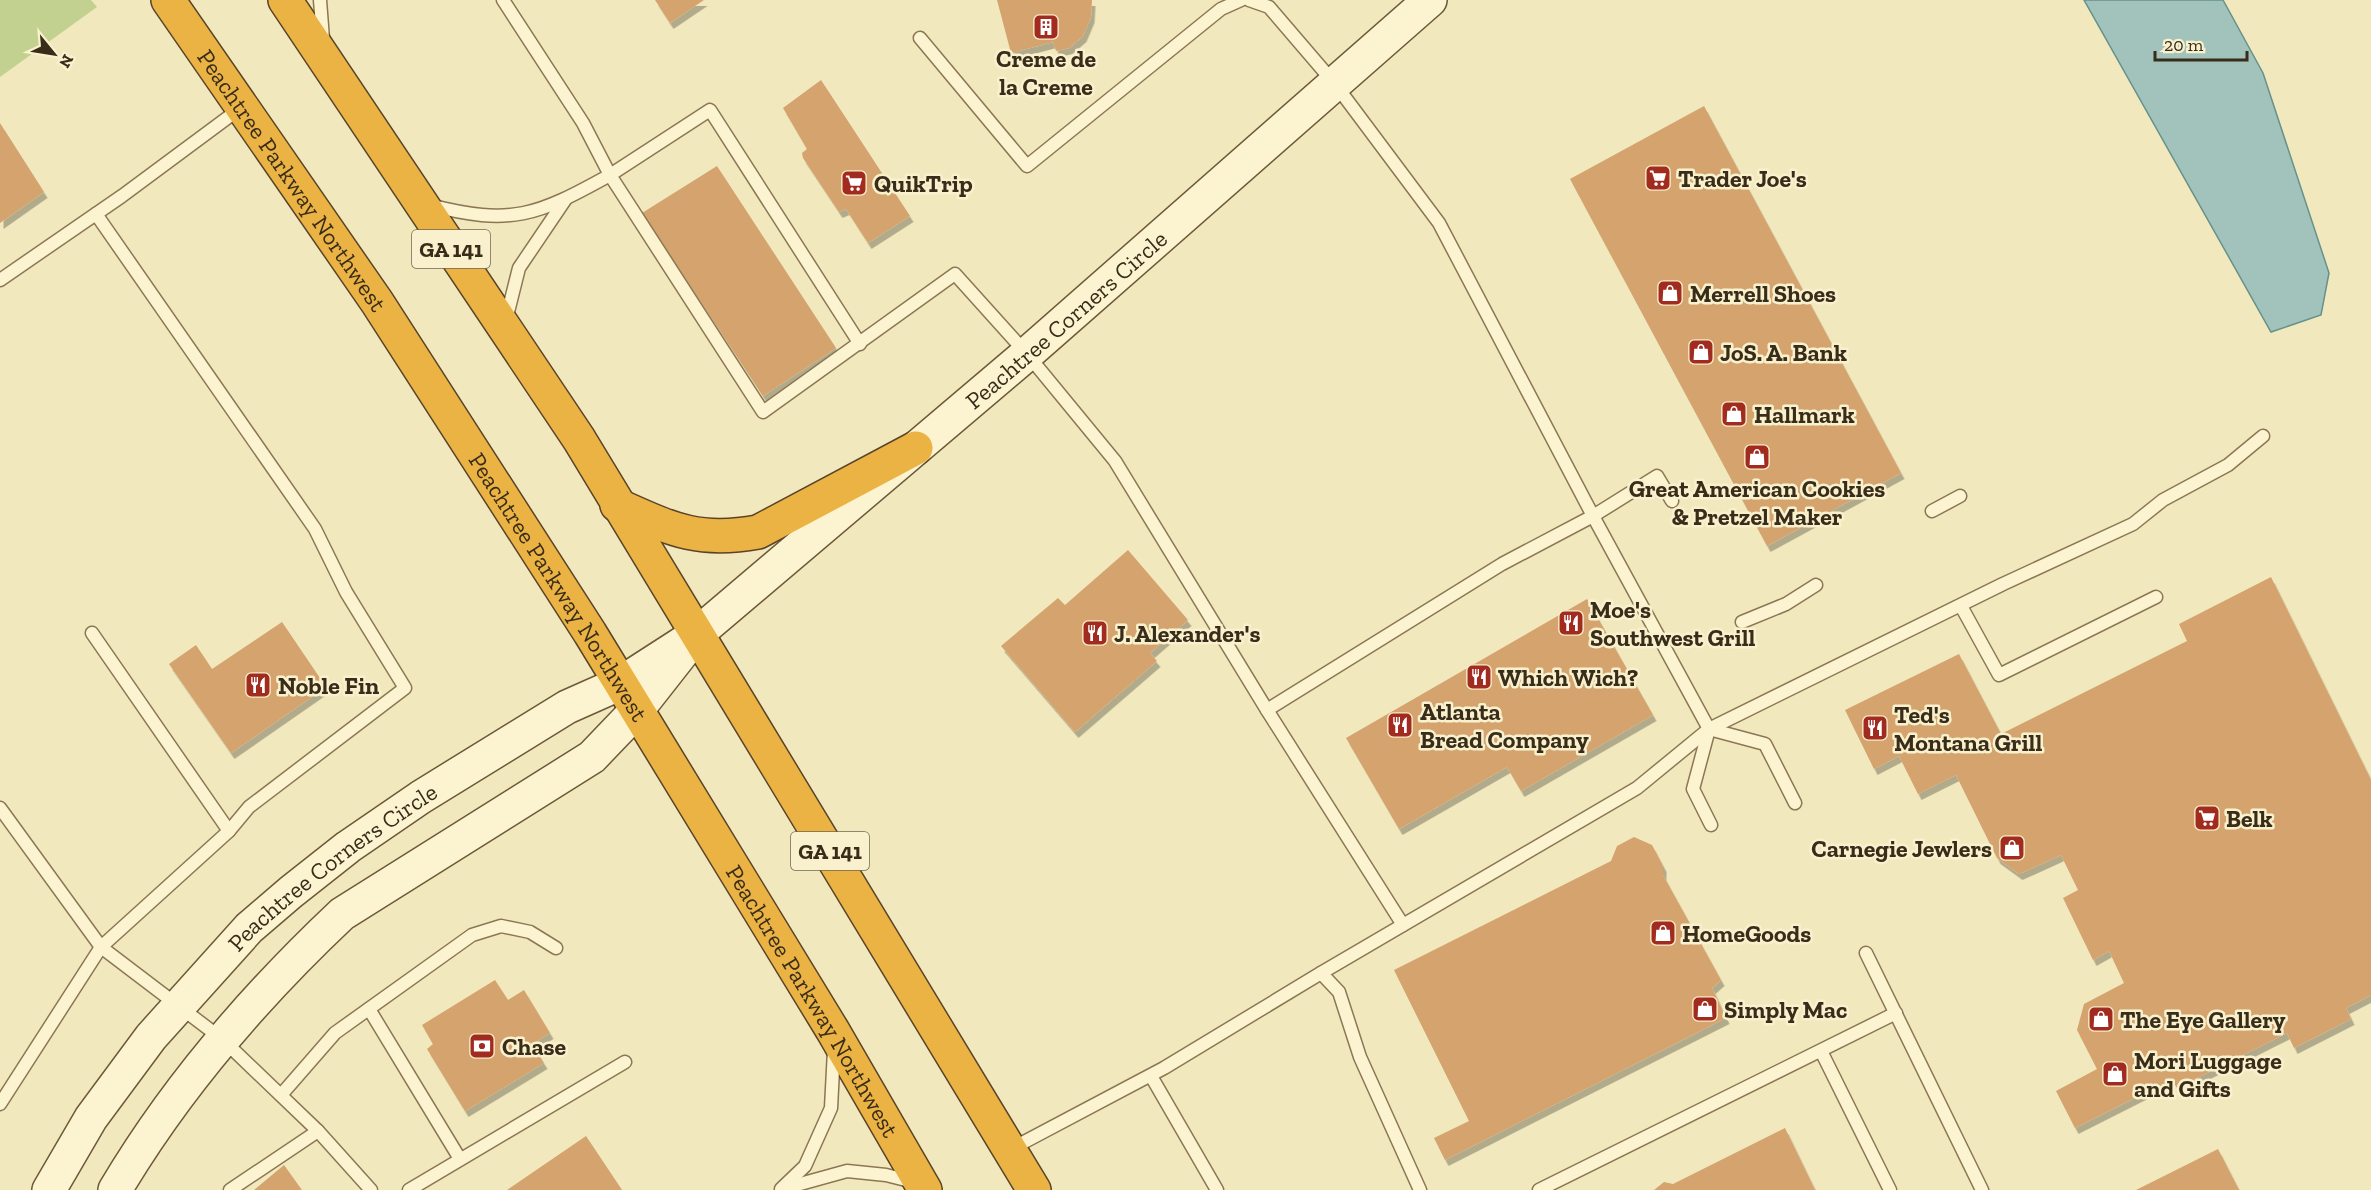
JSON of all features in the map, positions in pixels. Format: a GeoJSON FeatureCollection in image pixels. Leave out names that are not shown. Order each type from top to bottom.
{"type":"FeatureCollection","features":[{"type":"Feature","properties":{"kind":"highway","name":"Peachtree Parkway Northwest"},"geometry":{"type":"LineString","coordinates":[[168,0],[377,302],[621,683],[833,1031],[923,1187]]}},
{"type":"Feature","properties":{"kind":"highway","name":"GA 141"},"geometry":{"type":"LineString","coordinates":[[285,0],[579,439],[1034,1190]]}},
{"type":"Feature","properties":{"kind":"highway"},"geometry":{"type":"LineString","coordinates":[[617,505],[677,531],[697,536],[734,536],[758,532],[916,448]]}},
{"type":"Feature","properties":{"kind":"street","name":"Peachtree Corners Circle"},"geometry":{"type":"LineString","coordinates":[[49,1190],[91,1118],[151,1037],[176,1006],[249,928],[348,847],[421,797],[567,707],[621,683],[697,634],[1027,354],[1430,0]]}},
{"type":"Feature","properties":{"kind":"street","name":"Peachtree Corners Circle"},"geometry":{"type":"LineString","coordinates":[[115,1190],[161,1118],[222,1039],[307,947],[342,914],[592,757],[637,710],[697,634]]}},
{"type":"Feature","properties":{"kind":"lane"},"geometry":{"type":"LineString","coordinates":[[320,0],[326,58]]}},
{"type":"Feature","properties":{"kind":"lane"},"geometry":{"type":"LineString","coordinates":[[503,0],[583,123],[610,175],[763,412],[955,274],[1027,354],[1115,461],[1267,710],[1403,925]]}},
{"type":"Feature","properties":{"kind":"lane"},"geometry":{"type":"LineString","coordinates":[[920,38],[1027,166],[1221,9],[1241,0]]}},
{"type":"Feature","properties":{"kind":"lane"},"geometry":{"type":"LineString","coordinates":[[1249,0],[1269,7],[1335,84],[1439,223],[1593,516],[1709,729],[1693,789],[1711,825]]}},
{"type":"Feature","properties":{"kind":"lane"},"geometry":{"type":"LineString","coordinates":[[0,280],[96,214],[243,106]]}},
{"type":"Feature","properties":{"kind":"lane"},"geometry":{"type":"LineString","coordinates":[[422,203],[468,214],[508,217],[566,200],[610,175],[710,110],[860,344]]}},
{"type":"Feature","properties":{"kind":"lane"},"geometry":{"type":"LineString","coordinates":[[504,330],[519,268],[566,200]]}},
{"type":"Feature","properties":{"kind":"lane"},"geometry":{"type":"LineString","coordinates":[[0,1104],[101,947],[229,831],[249,807],[405,688],[346,592],[315,530],[96,214]]}},
{"type":"Feature","properties":{"kind":"lane"},"geometry":{"type":"LineString","coordinates":[[1010,1149],[1151,1076],[1321,973],[1637,788],[1709,729],[2133,524],[2163,500],[2228,465],[2263,435]]}},
{"type":"Feature","properties":{"kind":"lane"},"geometry":{"type":"LineString","coordinates":[[1267,710],[1502,564],[1593,516],[1657,476],[1672,501]]}},
{"type":"Feature","properties":{"kind":"lane"},"geometry":{"type":"LineString","coordinates":[[1932,511],[1960,496]]}},
{"type":"Feature","properties":{"kind":"lane"},"geometry":{"type":"LineString","coordinates":[[1742,622],[1786,604],[1816,585]]}},
{"type":"Feature","properties":{"kind":"lane"},"geometry":{"type":"LineString","coordinates":[[1961,606],[1999,675],[2156,597]]}},
{"type":"Feature","properties":{"kind":"lane"},"geometry":{"type":"LineString","coordinates":[[92,633],[229,831]]}},
{"type":"Feature","properties":{"kind":"lane"},"geometry":{"type":"LineString","coordinates":[[1709,729],[1765,744],[1795,803]]}},
{"type":"Feature","properties":{"kind":"lane"},"geometry":{"type":"LineString","coordinates":[[0,808],[101,947],[222,1039],[318,1131],[370,1190]]}},
{"type":"Feature","properties":{"kind":"lane"},"geometry":{"type":"LineString","coordinates":[[281,1095],[336,1033],[472,935],[501,926],[530,932],[556,948]]}},
{"type":"Feature","properties":{"kind":"lane"},"geometry":{"type":"LineString","coordinates":[[1866,953],[1982,1190]]}},
{"type":"Feature","properties":{"kind":"lane"},"geometry":{"type":"LineString","coordinates":[[1321,973],[1338,992],[1360,1058],[1420,1190]]}},
{"type":"Feature","properties":{"kind":"lane"},"geometry":{"type":"LineString","coordinates":[[369,1009],[460,1159]]}},
{"type":"Feature","properties":{"kind":"lane"},"geometry":{"type":"LineString","coordinates":[[1539,1190],[1896,1014]]}},
{"type":"Feature","properties":{"kind":"lane"},"geometry":{"type":"LineString","coordinates":[[833,1031],[831,1108],[805,1166],[781,1189],[847,1171],[886,1175],[923,1187]]}},
{"type":"Feature","properties":{"kind":"lane"},"geometry":{"type":"LineString","coordinates":[[1821,1051],[1890,1190]]}},
{"type":"Feature","properties":{"kind":"lane"},"geometry":{"type":"LineString","coordinates":[[409,1190],[625,1062]]}},
{"type":"Feature","properties":{"kind":"lane"},"geometry":{"type":"LineString","coordinates":[[1151,1076],[1217,1190]]}},
{"type":"Feature","properties":{"kind":"lane"},"geometry":{"type":"LineString","coordinates":[[230,1190],[318,1131]]}},
{"type":"Feature","properties":{"kind":"green space"},"geometry":{"type":"Polygon","coordinates":[[[0,0],[91,0],[97,7],[0,77],[0,0]]]}},
{"type":"Feature","properties":{"kind":"water"},"geometry":{"type":"Polygon","coordinates":[[[2084,0],[2223,0],[2263,73],[2329,273],[2321,315],[2271,332],[2084,0]]]}},
{"type":"Feature","properties":{"kind":"building"},"geometry":{"type":"Polygon","coordinates":[[[655,0],[704,0],[670,23],[655,0]]]}},
{"type":"Feature","properties":{"kind":"building","name":"Creme de la Creme"},"geometry":{"type":"Polygon","coordinates":[[[997,0],[1092,0],[1091,17],[1083,36],[1069,48],[1056,51],[1053,42],[1011,53],[997,0]]]}},
{"type":"Feature","properties":{"kind":"building","name":"QuikTrip"},"geometry":{"type":"Polygon","coordinates":[[[821,80],[910,216],[868,243],[846,209],[839,212],[803,158],[802,153],[807,149],[783,108],[821,80]]]}},
{"type":"Feature","properties":{"kind":"building"},"geometry":{"type":"Polygon","coordinates":[[[1704,106],[1901,473],[1767,546],[1570,179],[1704,106]]]}},
{"type":"Feature","properties":{"kind":"building"},"geometry":{"type":"Polygon","coordinates":[[[0,123],[44,192],[0,223],[0,123]]]}},
{"type":"Feature","properties":{"kind":"building"},"geometry":{"type":"Polygon","coordinates":[[[717,166],[836,348],[763,396],[642,213],[717,166]]]}},
{"type":"Feature","properties":{"kind":"building","name":"J. Alexander's"},"geometry":{"type":"Polygon","coordinates":[[[1128,550],[1188,620],[1150,653],[1157,661],[1075,732],[1001,646],[1058,598],[1065,605],[1128,550]]]}},
{"type":"Feature","properties":{"kind":"building","name":"Belk"},"geometry":{"type":"Polygon","coordinates":[[[2271,577],[2371,780],[2371,995],[2346,1008],[2351,1019],[2294,1048],[2287,1033],[2177,1088],[2172,1079],[2075,1128],[2056,1091],[2097,1069],[2077,1030],[2084,1004],[2124,983],[2109,951],[2093,960],[2063,898],[2078,890],[2061,855],[2019,874],[1997,858],[1956,775],[1918,794],[1899,756],[1874,769],[1845,710],[1959,654],[2001,734],[2187,641],[2179,624],[2271,577]]]}},
{"type":"Feature","properties":{"kind":"building"},"geometry":{"type":"Polygon","coordinates":[[[1587,599],[1653,715],[1521,791],[1507,767],[1399,829],[1346,738],[1587,599]]]}},
{"type":"Feature","properties":{"kind":"building"},"geometry":{"type":"Polygon","coordinates":[[[282,622],[326,687],[231,753],[169,664],[196,645],[212,669],[282,622]]]}},
{"type":"Feature","properties":{"kind":"building"},"geometry":{"type":"Polygon","coordinates":[[[1634,837],[1652,845],[1663,866],[1663,875],[1721,980],[1712,988],[1726,1018],[1445,1160],[1434,1138],[1469,1121],[1394,970],[1611,861],[1617,846],[1634,837]]]}},
{"type":"Feature","properties":{"kind":"building","name":"Chase"},"geometry":{"type":"Polygon","coordinates":[[[495,980],[508,1000],[524,990],[550,1033],[532,1044],[544,1063],[465,1111],[427,1049],[433,1044],[422,1025],[495,980]]]}},
{"type":"Feature","properties":{"kind":"building"},"geometry":{"type":"Polygon","coordinates":[[[1785,1128],[1815,1190],[1654,1190],[1664,1182],[1673,1184],[1785,1128]]]}},
{"type":"Feature","properties":{"kind":"building"},"geometry":{"type":"Polygon","coordinates":[[[586,1136],[622,1190],[507,1190],[586,1136]]]}},
{"type":"Feature","properties":{"kind":"building"},"geometry":{"type":"Polygon","coordinates":[[[2218,1149],[2239,1190],[2136,1190],[2218,1149]]]}},
{"type":"Feature","properties":{"kind":"building"},"geometry":{"type":"Polygon","coordinates":[[[284,1165],[302,1190],[254,1190],[284,1165]]]}},
{"type":"Feature","properties":{"kind":"place","name":"Creme de la Creme"},"geometry":{"type":"Point","coordinates":[1046,27]}},
{"type":"Feature","properties":{"kind":"place","name":"Trader Joe's"},"geometry":{"type":"Point","coordinates":[1658,178]}},
{"type":"Feature","properties":{"kind":"place","name":"QuikTrip"},"geometry":{"type":"Point","coordinates":[854,183]}},
{"type":"Feature","properties":{"kind":"place","name":"Merrell Shoes"},"geometry":{"type":"Point","coordinates":[1670,293]}},
{"type":"Feature","properties":{"kind":"place","name":"JoS. A. Bank"},"geometry":{"type":"Point","coordinates":[1701,352]}},
{"type":"Feature","properties":{"kind":"place","name":"Hallmark"},"geometry":{"type":"Point","coordinates":[1734,414]}},
{"type":"Feature","properties":{"kind":"place","name":"Great American Cookies & Pretzel Maker"},"geometry":{"type":"Point","coordinates":[1757,457]}},
{"type":"Feature","properties":{"kind":"place","name":"Moe's Southwest Grill"},"geometry":{"type":"Point","coordinates":[1571,623]}},
{"type":"Feature","properties":{"kind":"place","name":"J. Alexander's"},"geometry":{"type":"Point","coordinates":[1095,633]}},
{"type":"Feature","properties":{"kind":"place","name":"Which Wich?"},"geometry":{"type":"Point","coordinates":[1479,677]}},
{"type":"Feature","properties":{"kind":"place","name":"Noble Fin"},"geometry":{"type":"Point","coordinates":[258,685]}},
{"type":"Feature","properties":{"kind":"place","name":"Atlanta Bread Company"},"geometry":{"type":"Point","coordinates":[1400,725]}},
{"type":"Feature","properties":{"kind":"place","name":"Ted's Montana Grill"},"geometry":{"type":"Point","coordinates":[1875,728]}},
{"type":"Feature","properties":{"kind":"place","name":"Belk"},"geometry":{"type":"Point","coordinates":[2207,818]}},
{"type":"Feature","properties":{"kind":"place","name":"Carnegie Jewlers"},"geometry":{"type":"Point","coordinates":[2012,848]}},
{"type":"Feature","properties":{"kind":"place","name":"HomeGoods"},"geometry":{"type":"Point","coordinates":[1663,933]}},
{"type":"Feature","properties":{"kind":"place","name":"Simply Mac"},"geometry":{"type":"Point","coordinates":[1705,1009]}},
{"type":"Feature","properties":{"kind":"place","name":"The Eye Gallery"},"geometry":{"type":"Point","coordinates":[2101,1019]}},
{"type":"Feature","properties":{"kind":"place","name":"Chase"},"geometry":{"type":"Point","coordinates":[482,1046]}},
{"type":"Feature","properties":{"kind":"place","name":"Mori Luggage and Gifts"},"geometry":{"type":"Point","coordinates":[2115,1074]}}]}
